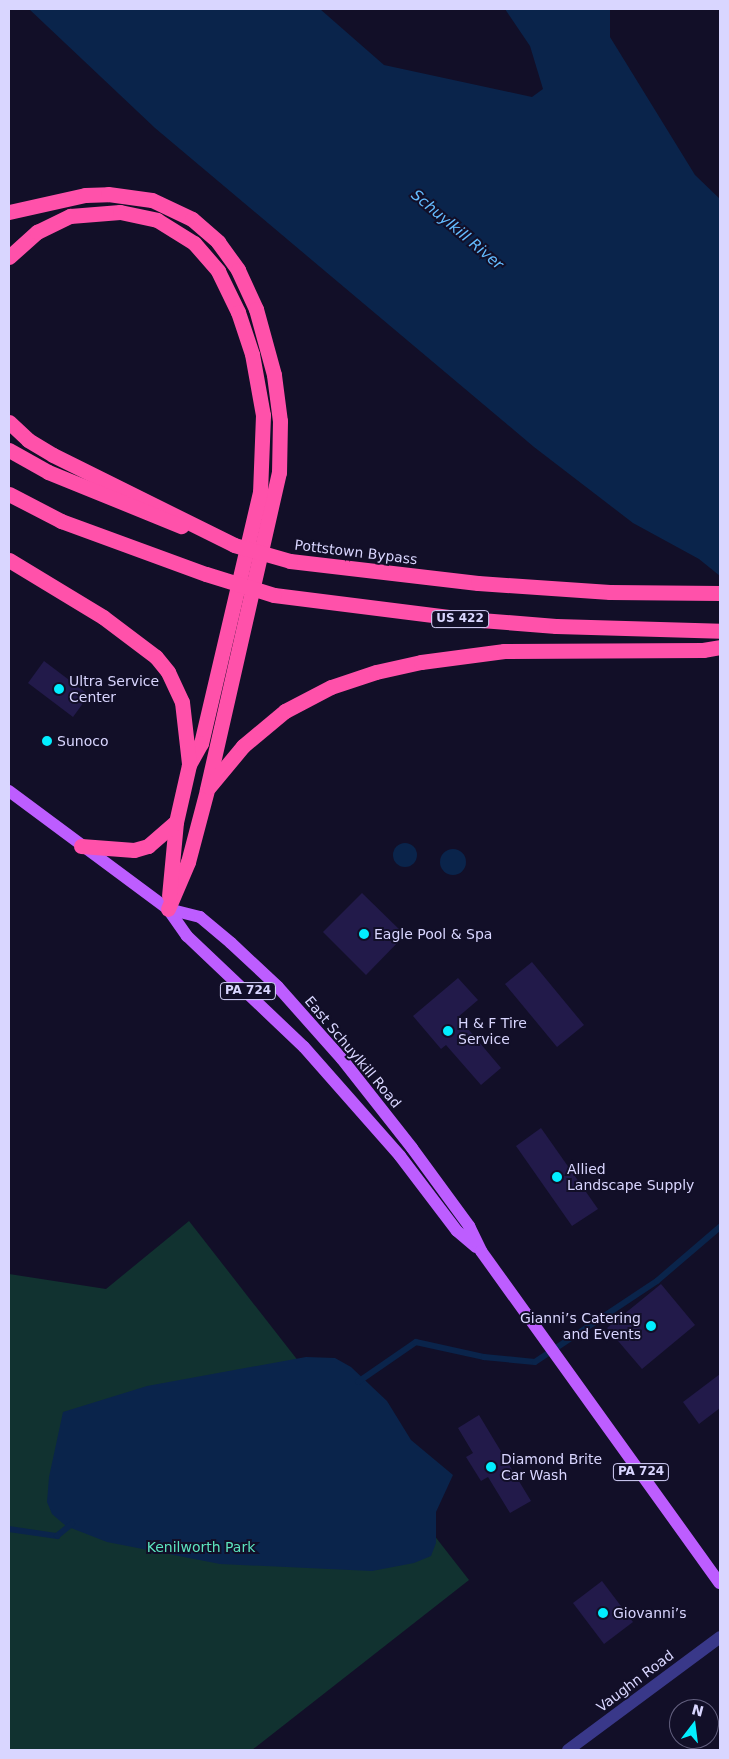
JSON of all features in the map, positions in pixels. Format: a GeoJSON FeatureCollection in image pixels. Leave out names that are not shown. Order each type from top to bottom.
{"type":"FeatureCollection","features":[{"type":"Feature","properties":{"kind":"highway"},"geometry":{"type":"LineString","coordinates":[[9,212],[85,195],[108,194],[152,200],[174,209],[218,242],[238,270],[256,309],[277,394],[279,472],[207,790],[188,862],[168,909]]}},
{"type":"Feature","properties":{"kind":"highway"},"geometry":{"type":"LineString","coordinates":[[9,257],[28,238],[60,219],[105,211],[140,215],[170,226],[200,250],[226,283],[245,328],[263,415],[260,492],[201,743],[189,765],[176,822],[168,909]]}},
{"type":"Feature","properties":{"kind":"highway"},"geometry":{"type":"LineString","coordinates":[[9,422],[28,440],[52,455],[234,545]]}},
{"type":"Feature","properties":{"kind":"highway","name":"Pottstown Bypass"},"geometry":{"type":"LineString","coordinates":[[9,450],[48,472],[137,511],[234,545],[290,561],[478,583],[610,592],[720,593]]}},
{"type":"Feature","properties":{"kind":"highway","name":"US 422"},"geometry":{"type":"LineString","coordinates":[[9,494],[70,525],[206,574],[274,595],[456,618],[646,629],[720,631]]}},
{"type":"Feature","properties":{"kind":"highway"},"geometry":{"type":"LineString","coordinates":[[9,560],[103,617],[156,657],[168,672],[182,702],[189,765]]}},
{"type":"Feature","properties":{"kind":"highway"},"geometry":{"type":"LineString","coordinates":[[207,790],[243,746],[285,711],[331,687],[376,672],[421,662],[504,651],[666,650],[720,647]]}},
{"type":"Feature","properties":{"kind":"highway"},"geometry":{"type":"LineString","coordinates":[[81,846],[134,850],[148,846],[176,822]]}},
{"type":"Feature","properties":{"kind":"main road","name":"East Schuylkill Road"},"geometry":{"type":"LineString","coordinates":[[9,791],[168,909],[187,936],[304,1046],[400,1156],[457,1231],[481,1252]]}},
{"type":"Feature","properties":{"kind":"main road","name":"East Schuylkill Road"},"geometry":{"type":"LineString","coordinates":[[168,909],[200,917],[278,986],[412,1148],[469,1226],[481,1252],[562,1361],[720,1583]]}},
{"type":"Feature","properties":{"kind":"street","name":"Vaughn Road"},"geometry":{"type":"LineString","coordinates":[[568,1750],[720,1637]]}},
{"type":"Feature","properties":{"kind":"green space","name":"Kenilworth Park"},"geometry":{"type":"Polygon","coordinates":[[[189,1221],[469,1580],[252,1750],[9,1750],[9,1274],[106,1289],[189,1221]]]}},
{"type":"Feature","properties":{"kind":"water","name":"Schuylkill River"},"geometry":{"type":"Polygon","coordinates":[[[29,9],[320,9],[384,65],[532,97],[543,89],[530,46],[505,9],[610,9],[610,37],[695,175],[720,199],[720,576],[699,559],[633,523],[534,447],[155,128],[29,9]]]}},
{"type":"Feature","properties":{"kind":"water"},"geometry":{"type":"Polygon","coordinates":[[[405,843],[413,847],[417,855],[413,863],[405,867],[397,863],[393,855],[397,847],[405,843]]]}},
{"type":"Feature","properties":{"kind":"water"},"geometry":{"type":"Polygon","coordinates":[[[453,849],[462,853],[466,862],[462,871],[453,875],[444,871],[440,862],[444,853],[453,849]]]}},
{"type":"Feature","properties":{"kind":"water"},"geometry":{"type":"Polygon","coordinates":[[[306,1357],[335,1358],[351,1367],[387,1401],[411,1440],[453,1475],[436,1512],[436,1543],[431,1556],[414,1563],[372,1571],[220,1564],[107,1542],[66,1526],[52,1514],[47,1502],[49,1477],[63,1412],[147,1386],[306,1357]]]}},
{"type":"Feature","properties":{"kind":"building","name":"Ultra Service Center"},"geometry":{"type":"Polygon","coordinates":[[[44,661],[89,695],[73,717],[28,683],[44,661]]]}},
{"type":"Feature","properties":{"kind":"building","name":"Eagle Pool & Spa"},"geometry":{"type":"Polygon","coordinates":[[[362,893],[405,935],[366,975],[323,932],[362,893]]]}},
{"type":"Feature","properties":{"kind":"building"},"geometry":{"type":"Polygon","coordinates":[[[532,962],[584,1025],[557,1047],[505,984],[532,962]]]}},
{"type":"Feature","properties":{"kind":"building","name":"H & F Tire Service"},"geometry":{"type":"Polygon","coordinates":[[[458,978],[478,1000],[458,1017],[501,1068],[481,1085],[446,1045],[441,1049],[413,1016],[458,978]]]}},
{"type":"Feature","properties":{"kind":"building","name":"Allied Landscape Supply"},"geometry":{"type":"Polygon","coordinates":[[[541,1128],[598,1209],[572,1226],[516,1146],[541,1128]]]}},
{"type":"Feature","properties":{"kind":"building","name":"Gianni’s Catering and Events"},"geometry":{"type":"Polygon","coordinates":[[[661,1284],[695,1325],[642,1369],[607,1328],[661,1284]]]}},
{"type":"Feature","properties":{"kind":"building"},"geometry":{"type":"Polygon","coordinates":[[[720,1374],[720,1408],[699,1424],[683,1402],[720,1374]]]}},
{"type":"Feature","properties":{"kind":"building","name":"Diamond Brite Car Wash"},"geometry":{"type":"Polygon","coordinates":[[[479,1415],[531,1501],[510,1513],[488,1477],[481,1481],[466,1457],[473,1453],[458,1428],[479,1415]]]}},
{"type":"Feature","properties":{"kind":"building","name":"Giovanni’s"},"geometry":{"type":"Polygon","coordinates":[[[602,1581],[633,1622],[604,1644],[573,1603],[602,1581]]]}},
{"type":"Feature","properties":{"kind":"waterway"},"geometry":{"type":"LineString","coordinates":[[358,1382],[416,1342],[484,1357],[535,1362],[657,1281],[720,1227]]}},
{"type":"Feature","properties":{"kind":"waterway"},"geometry":{"type":"LineString","coordinates":[[9,1529],[57,1536],[72,1524]]}},
{"type":"Feature","properties":{"kind":"place","name":"Ultra Service Center"},"geometry":{"type":"Point","coordinates":[59,689]}},
{"type":"Feature","properties":{"kind":"place","name":"Sunoco"},"geometry":{"type":"Point","coordinates":[47,741]}},
{"type":"Feature","properties":{"kind":"place","name":"Eagle Pool & Spa"},"geometry":{"type":"Point","coordinates":[364,934]}},
{"type":"Feature","properties":{"kind":"place","name":"H & F Tire Service"},"geometry":{"type":"Point","coordinates":[448,1031]}},
{"type":"Feature","properties":{"kind":"place","name":"Allied Landscape Supply"},"geometry":{"type":"Point","coordinates":[557,1177]}},
{"type":"Feature","properties":{"kind":"place","name":"Gianni’s Catering and Events"},"geometry":{"type":"Point","coordinates":[651,1326]}},
{"type":"Feature","properties":{"kind":"place","name":"Diamond Brite Car Wash"},"geometry":{"type":"Point","coordinates":[491,1467]}},
{"type":"Feature","properties":{"kind":"place","name":"Giovanni’s"},"geometry":{"type":"Point","coordinates":[603,1613]}}]}
